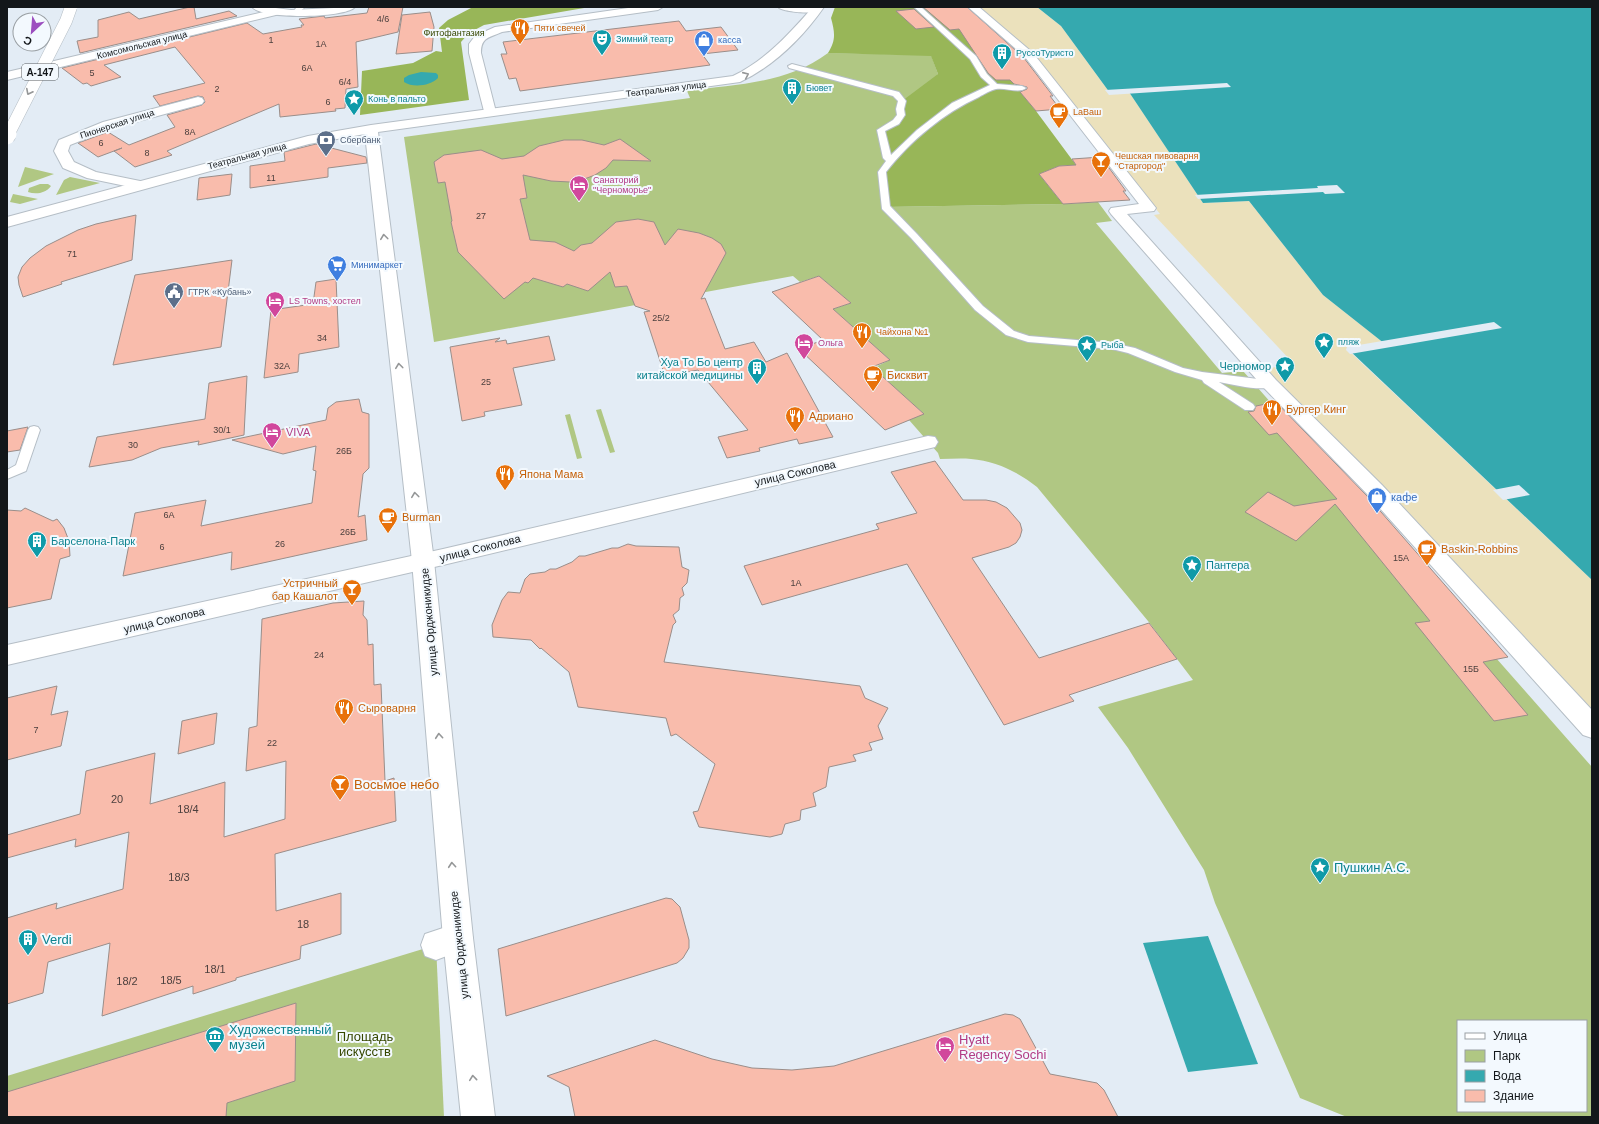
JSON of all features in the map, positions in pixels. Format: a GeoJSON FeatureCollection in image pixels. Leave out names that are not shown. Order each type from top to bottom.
{"type":"FeatureCollection","features":[{"type":"Feature","properties":{"kind":"street","name":"А-147"},"geometry":{"type":"LineString","coordinates":[[7,137],[66,21],[71,7]]}},
{"type":"Feature","properties":{"kind":"street"},"geometry":{"type":"LineString","coordinates":[[257,7],[276,12],[299,10],[326,11],[350,7]]}},
{"type":"Feature","properties":{"kind":"street"},"geometry":{"type":"LineString","coordinates":[[490,112],[475,53],[475,44],[480,38],[499,29],[658,7]]}},
{"type":"Feature","properties":{"kind":"street","name":"Театральная улица"},"geometry":{"type":"LineString","coordinates":[[784,7],[818,9]]}},
{"type":"Feature","properties":{"kind":"street"},"geometry":{"type":"LineString","coordinates":[[973,7],[1029,55],[1149,208],[1116,211],[1178,283],[1270,384],[1375,490],[1592,727]]}},
{"type":"Feature","properties":{"kind":"street","name":"Театральная улица"},"geometry":{"type":"LineString","coordinates":[[7,222],[308,140],[371,129],[490,112],[708,84],[736,79],[753,71],[774,56],[818,9]]}},
{"type":"Feature","properties":{"kind":"street","name":"Комсомольская улица"},"geometry":{"type":"LineString","coordinates":[[7,76],[276,12]]}},
{"type":"Feature","properties":{"kind":"street","name":"Пионерская улица"},"geometry":{"type":"LineString","coordinates":[[140,185],[92,175],[68,165],[61,151],[64,143],[68,140],[108,125],[198,101]]}},
{"type":"Feature","properties":{"kind":"street","name":"улица Орджоникидзе"},"geometry":{"type":"LineString","coordinates":[[371,129],[423,562],[447,941],[478,1117]]}},
{"type":"Feature","properties":{"kind":"street","name":"улица Соколова"},"geometry":{"type":"LineString","coordinates":[[7,655],[423,562],[928,442]]}},
{"type":"Feature","properties":{"kind":"lane"},"geometry":{"type":"LineString","coordinates":[[917,7],[973,58],[984,75],[995,86]]}},
{"type":"Feature","properties":{"kind":"lane"},"geometry":{"type":"LineString","coordinates":[[792,66],[896,94],[902,101],[900,109],[901,116],[896,122],[881,130],[887,158],[891,160]]}},
{"type":"Feature","properties":{"kind":"lane"},"geometry":{"type":"LineString","coordinates":[[1022,88],[995,86],[955,105],[920,132],[891,160],[882,172],[885,207],[914,236],[978,308],[1010,333],[1028,339],[1089,343],[1131,350],[1179,370],[1202,376],[1256,384],[1270,384]]}},
{"type":"Feature","properties":{"kind":"lane"},"geometry":{"type":"LineString","coordinates":[[1202,376],[1249,407]]}},
{"type":"Feature","properties":{"kind":"lane"},"geometry":{"type":"LineString","coordinates":[[7,475],[21,468],[34,430]]}},
{"type":"Feature","properties":{"kind":"green space","name":"Фитофантазия"},"geometry":{"type":"Polygon","coordinates":[[[473,7],[590,7],[484,25],[469,33],[461,42],[469,100],[360,115],[362,71],[413,63],[436,51],[442,52],[439,28],[448,20],[473,7]]]}},
{"type":"Feature","properties":{"kind":"green space"},"geometry":{"type":"Polygon","coordinates":[[[835,7],[944,7],[978,40],[1036,111],[1076,165],[1059,166],[1039,174],[1063,204],[885,207],[880,185],[890,160],[881,130],[895,122],[902,101],[938,74],[931,56],[828,53],[834,40],[831,18],[835,7]]]}},
{"type":"Feature","properties":{"kind":"green space"},"geometry":{"type":"Polygon","coordinates":[[[828,53],[931,55],[938,74],[887,158],[885,207],[1098,202],[1112,221],[1096,223],[1222,373],[1243,371],[1592,767],[1592,1117],[1347,1117],[1300,1098],[1215,903],[1204,870],[1128,748],[1098,707],[1193,680],[1148,621],[1037,487],[1014,472],[989,462],[967,459],[940,459],[938,453],[909,420],[923,413],[873,368],[890,360],[833,309],[851,303],[819,276],[800,282],[793,276],[434,342],[404,137],[690,98],[687,91],[760,81],[796,71],[828,53]]]}},
{"type":"Feature","properties":{"kind":"green space"},"geometry":{"type":"Polygon","coordinates":[[[25,167],[54,174],[18,187],[25,167]]]}},
{"type":"Feature","properties":{"kind":"green space"},"geometry":{"type":"Polygon","coordinates":[[[70,177],[100,183],[56,195],[64,180],[70,177]]]}},
{"type":"Feature","properties":{"kind":"green space"},"geometry":{"type":"Polygon","coordinates":[[[40,184],[48,184],[51,186],[41,193],[28,192],[29,188],[40,184]]]}},
{"type":"Feature","properties":{"kind":"green space"},"geometry":{"type":"Polygon","coordinates":[[[13,194],[38,199],[20,204],[10,202],[13,194]]]}},
{"type":"Feature","properties":{"kind":"green space"},"geometry":{"type":"Polygon","coordinates":[[[601,409],[615,452],[610,453],[596,410],[601,409]]]}},
{"type":"Feature","properties":{"kind":"green space"},"geometry":{"type":"Polygon","coordinates":[[[570,414],[582,458],[577,459],[565,415],[570,414]]]}},
{"type":"Feature","properties":{"kind":"green space","name":"Площадь искусств"},"geometry":{"type":"Polygon","coordinates":[[[436,945],[444,1117],[7,1117],[7,1076],[436,945]]]}},
{"type":"Feature","properties":{"kind":"sand","name":"пляж"},"geometry":{"type":"Polygon","coordinates":[[[977,7],[1037,7],[1061,26],[1110,93],[1129,92],[1203,203],[1249,201],[1323,295],[1385,344],[1348,350],[1592,580],[1592,717],[1262,370],[1293,363],[1154,215],[1160,214],[1033,54],[977,7]]]}},
{"type":"Feature","properties":{"kind":"water"},"geometry":{"type":"Polygon","coordinates":[[[1037,7],[1592,7],[1592,580],[1348,349],[1385,344],[1323,295],[1249,201],[1203,203],[1129,92],[1110,93],[1061,26],[1037,7]]]}},
{"type":"Feature","properties":{"kind":"water"},"geometry":{"type":"Polygon","coordinates":[[[421,72],[436,73],[438,78],[431,83],[421,85],[412,85],[404,82],[404,78],[409,75],[421,72]]]}},
{"type":"Feature","properties":{"kind":"water"},"geometry":{"type":"Polygon","coordinates":[[[1208,936],[1258,1064],[1188,1072],[1143,943],[1208,936]]]}},
{"type":"Feature","properties":{"kind":"pier"},"geometry":{"type":"Polygon","coordinates":[[[1227,83],[1231,87],[1109,95],[1105,90],[1227,83]]]}},
{"type":"Feature","properties":{"kind":"pier"},"geometry":{"type":"Polygon","coordinates":[[[1337,185],[1345,193],[1325,194],[1323,192],[1198,199],[1195,195],[1318,188],[1317,186],[1337,185]]]}},
{"type":"Feature","properties":{"kind":"pier"},"geometry":{"type":"Polygon","coordinates":[[[1494,322],[1502,328],[1350,354],[1346,350],[1347,347],[1494,322]]]}},
{"type":"Feature","properties":{"kind":"pier"},"geometry":{"type":"Polygon","coordinates":[[[1519,485],[1530,495],[1503,500],[1493,490],[1519,485]]]}},
{"type":"Feature","properties":{"kind":"building"},"geometry":{"type":"Polygon","coordinates":[[[194,7],[196,19],[229,11],[237,16],[80,53],[77,41],[98,37],[98,20],[129,12],[139,19],[194,7]]]}},
{"type":"Feature","properties":{"kind":"building"},"geometry":{"type":"Polygon","coordinates":[[[369,7],[403,7],[398,32],[356,42],[358,87],[346,89],[345,108],[335,109],[336,111],[280,117],[279,104],[167,151],[172,155],[135,167],[114,151],[98,157],[78,143],[108,132],[129,145],[175,127],[167,115],[202,105],[205,102],[203,97],[198,96],[160,106],[153,96],[205,83],[175,47],[104,65],[121,77],[91,86],[87,83],[83,84],[62,68],[247,23],[263,34],[302,27],[301,25],[304,25],[299,19],[324,16],[325,18],[367,13],[369,7]]]}},
{"type":"Feature","properties":{"kind":"building"},"geometry":{"type":"Polygon","coordinates":[[[923,7],[967,7],[1024,58],[1053,96],[1050,96],[1060,109],[1036,111],[1020,92],[1027,89],[1027,87],[1014,84],[1010,80],[996,80],[988,73],[959,29],[950,30],[923,7]]]}},
{"type":"Feature","properties":{"kind":"building"},"geometry":{"type":"Polygon","coordinates":[[[914,9],[934,27],[916,29],[896,11],[914,9]]]}},
{"type":"Feature","properties":{"kind":"building"},"geometry":{"type":"Polygon","coordinates":[[[430,12],[434,27],[432,51],[396,54],[402,15],[430,12]]]}},
{"type":"Feature","properties":{"kind":"building","name":"Зимний театр"},"geometry":{"type":"Polygon","coordinates":[[[679,21],[686,31],[721,27],[738,50],[702,54],[710,65],[520,91],[516,78],[509,79],[501,54],[507,54],[503,42],[679,21]]]}},
{"type":"Feature","properties":{"kind":"building"},"geometry":{"type":"Polygon","coordinates":[[[620,139],[651,161],[613,160],[606,168],[595,175],[579,181],[570,182],[551,181],[523,175],[527,198],[520,199],[530,240],[555,242],[574,251],[581,245],[592,243],[616,222],[638,219],[654,222],[665,245],[678,229],[699,233],[712,238],[721,244],[726,253],[701,299],[705,298],[725,349],[754,342],[766,362],[787,353],[833,437],[799,444],[797,439],[759,448],[760,451],[727,458],[718,437],[748,430],[698,370],[665,376],[644,312],[650,311],[635,306],[627,286],[615,287],[610,272],[588,291],[567,284],[563,287],[533,278],[528,283],[525,282],[504,299],[458,252],[451,222],[445,182],[438,183],[434,162],[444,155],[481,150],[502,159],[524,156],[539,146],[564,140],[582,140],[604,145],[620,139]]]}},
{"type":"Feature","properties":{"kind":"building"},"geometry":{"type":"Polygon","coordinates":[[[316,144],[366,157],[367,163],[328,168],[328,177],[250,188],[250,166],[285,161],[284,152],[316,144]]]}},
{"type":"Feature","properties":{"kind":"building"},"geometry":{"type":"Polygon","coordinates":[[[1101,157],[1126,191],[1123,191],[1130,200],[1063,204],[1039,174],[1059,166],[1076,165],[1072,159],[1101,157]]]}},
{"type":"Feature","properties":{"kind":"building"},"geometry":{"type":"Polygon","coordinates":[[[232,174],[230,195],[197,200],[199,178],[232,174]]]}},
{"type":"Feature","properties":{"kind":"building"},"geometry":{"type":"Polygon","coordinates":[[[136,215],[132,260],[61,282],[62,284],[23,297],[18,277],[22,267],[30,258],[46,246],[78,230],[96,224],[136,215]]]}},
{"type":"Feature","properties":{"kind":"building"},"geometry":{"type":"Polygon","coordinates":[[[232,260],[221,347],[113,365],[135,275],[232,260]]]}},
{"type":"Feature","properties":{"kind":"building"},"geometry":{"type":"Polygon","coordinates":[[[819,276],[851,303],[833,309],[890,360],[872,367],[924,414],[885,430],[799,349],[823,340],[772,292],[819,276]]]}},
{"type":"Feature","properties":{"kind":"building"},"geometry":{"type":"Polygon","coordinates":[[[336,279],[339,347],[299,354],[298,372],[264,378],[271,310],[313,304],[316,282],[336,279]]]}},
{"type":"Feature","properties":{"kind":"building"},"geometry":{"type":"Polygon","coordinates":[[[549,336],[555,360],[513,368],[522,405],[484,412],[485,416],[462,421],[450,347],[500,338],[495,342],[506,340],[507,344],[549,336]]]}},
{"type":"Feature","properties":{"kind":"building"},"geometry":{"type":"Polygon","coordinates":[[[247,376],[244,435],[198,445],[199,441],[161,448],[132,460],[89,467],[97,437],[205,419],[209,383],[247,376]]]}},
{"type":"Feature","properties":{"kind":"building"},"geometry":{"type":"Polygon","coordinates":[[[359,399],[362,412],[369,414],[369,468],[363,474],[358,517],[365,515],[367,540],[231,570],[232,552],[123,576],[135,513],[206,500],[201,526],[312,503],[316,471],[313,470],[316,446],[283,454],[232,440],[326,420],[328,408],[336,402],[359,399]]]}},
{"type":"Feature","properties":{"kind":"building"},"geometry":{"type":"Polygon","coordinates":[[[1276,402],[1367,496],[1508,657],[1483,662],[1528,715],[1494,721],[1415,623],[1430,621],[1335,504],[1296,541],[1245,512],[1268,492],[1294,506],[1337,499],[1277,433],[1269,435],[1248,412],[1254,411],[1256,406],[1276,402]]]}},
{"type":"Feature","properties":{"kind":"building"},"geometry":{"type":"Polygon","coordinates":[[[28,427],[20,450],[7,452],[7,431],[28,427]]]}},
{"type":"Feature","properties":{"kind":"building"},"geometry":{"type":"Polygon","coordinates":[[[935,461],[963,500],[986,500],[996,502],[1007,508],[1020,523],[1022,530],[1016,543],[1009,547],[972,558],[1039,658],[1149,623],[1177,659],[1069,695],[1074,701],[1004,725],[907,564],[762,605],[744,566],[879,529],[876,524],[917,513],[891,472],[935,461]]]}},
{"type":"Feature","properties":{"kind":"building","name":"Барселона-Парк"},"geometry":{"type":"Polygon","coordinates":[[[25,508],[53,521],[57,519],[64,528],[69,541],[70,556],[60,559],[51,599],[7,608],[7,510],[21,511],[25,508]]]}},
{"type":"Feature","properties":{"kind":"building"},"geometry":{"type":"Polygon","coordinates":[[[628,544],[636,546],[679,547],[682,567],[689,570],[687,583],[682,588],[684,595],[680,598],[679,610],[673,615],[676,622],[673,625],[664,662],[860,686],[865,698],[888,708],[878,726],[883,739],[869,743],[872,750],[853,755],[856,761],[829,767],[826,787],[813,793],[816,806],[801,810],[800,820],[785,824],[782,834],[770,837],[699,827],[693,812],[698,811],[715,764],[676,734],[671,736],[666,718],[578,707],[569,672],[541,648],[540,649],[531,640],[493,637],[492,625],[502,600],[508,592],[520,593],[525,579],[530,574],[556,569],[572,562],[579,556],[585,556],[612,548],[618,548],[628,544]]]}},
{"type":"Feature","properties":{"kind":"building"},"geometry":{"type":"Polygon","coordinates":[[[364,601],[363,615],[367,620],[368,645],[373,644],[374,685],[381,684],[385,781],[394,778],[396,821],[275,854],[276,911],[341,893],[341,934],[301,946],[300,959],[236,978],[236,980],[193,994],[193,986],[102,1016],[110,943],[48,962],[43,993],[7,1004],[7,918],[57,903],[56,909],[123,889],[129,832],[75,847],[76,839],[7,858],[7,835],[80,814],[86,771],[155,753],[150,804],[225,782],[224,837],[285,819],[286,761],[246,771],[249,728],[257,726],[262,619],[333,603],[364,601]]]}},
{"type":"Feature","properties":{"kind":"building"},"geometry":{"type":"Polygon","coordinates":[[[57,686],[51,715],[68,711],[61,746],[7,760],[7,698],[57,686]]]}},
{"type":"Feature","properties":{"kind":"building"},"geometry":{"type":"Polygon","coordinates":[[[217,713],[214,744],[178,754],[182,721],[217,713]]]}},
{"type":"Feature","properties":{"kind":"building"},"geometry":{"type":"Polygon","coordinates":[[[666,898],[672,899],[680,907],[689,940],[689,948],[683,958],[677,963],[506,1016],[498,949],[666,898]]]}},
{"type":"Feature","properties":{"kind":"building","name":"Художественный музей"},"geometry":{"type":"Polygon","coordinates":[[[296,1003],[295,1081],[227,1103],[226,1117],[7,1117],[7,1092],[296,1003]]]}},
{"type":"Feature","properties":{"kind":"building","name":"Hyatt Regency Sochi"},"geometry":{"type":"Polygon","coordinates":[[[1005,1014],[1013,1015],[1020,1019],[1050,1074],[1097,1083],[1104,1090],[1118,1117],[575,1117],[569,1087],[547,1076],[655,1040],[712,1059],[752,1068],[792,1070],[834,1066],[1005,1014]]]}},
{"type":"Feature","properties":{"kind":"place","name":"Пяти свечей"},"geometry":{"type":"Point","coordinates":[520,45]}},
{"type":"Feature","properties":{"kind":"place","name":"Зимний театр"},"geometry":{"type":"Point","coordinates":[602,56]}},
{"type":"Feature","properties":{"kind":"place","name":"касса"},"geometry":{"type":"Point","coordinates":[704,57]}},
{"type":"Feature","properties":{"kind":"place","name":"РуссоТуристо"},"geometry":{"type":"Point","coordinates":[1002,70]}},
{"type":"Feature","properties":{"kind":"place","name":"Бювет"},"geometry":{"type":"Point","coordinates":[792,105]}},
{"type":"Feature","properties":{"kind":"place","name":"Конь в пальто"},"geometry":{"type":"Point","coordinates":[354,116]}},
{"type":"Feature","properties":{"kind":"place","name":"LaВаш"},"geometry":{"type":"Point","coordinates":[1059,129]}},
{"type":"Feature","properties":{"kind":"place","name":"Сбербанк"},"geometry":{"type":"Point","coordinates":[326,157]}},
{"type":"Feature","properties":{"kind":"place","name":"Чешская пивоварня \"Старгород\""},"geometry":{"type":"Point","coordinates":[1101,178]}},
{"type":"Feature","properties":{"kind":"place","name":"Санаторий \"Черноморье\""},"geometry":{"type":"Point","coordinates":[579,202]}},
{"type":"Feature","properties":{"kind":"place","name":"Минимаркет"},"geometry":{"type":"Point","coordinates":[337,282]}},
{"type":"Feature","properties":{"kind":"place","name":"ГТРК «Кубань»"},"geometry":{"type":"Point","coordinates":[174,309]}},
{"type":"Feature","properties":{"kind":"place","name":"LS Towns, хостел"},"geometry":{"type":"Point","coordinates":[275,318]}},
{"type":"Feature","properties":{"kind":"place","name":"Чайхона №1"},"geometry":{"type":"Point","coordinates":[862,349]}},
{"type":"Feature","properties":{"kind":"place","name":"пляж"},"geometry":{"type":"Point","coordinates":[1324,359]}},
{"type":"Feature","properties":{"kind":"place","name":"Ольга"},"geometry":{"type":"Point","coordinates":[804,360]}},
{"type":"Feature","properties":{"kind":"place","name":"Рыба"},"geometry":{"type":"Point","coordinates":[1087,362]}},
{"type":"Feature","properties":{"kind":"place","name":"Черномор"},"geometry":{"type":"Point","coordinates":[1285,383]}},
{"type":"Feature","properties":{"kind":"place","name":"Хуа То Бо центр китайской медицины"},"geometry":{"type":"Point","coordinates":[757,385]}},
{"type":"Feature","properties":{"kind":"place","name":"Бисквит"},"geometry":{"type":"Point","coordinates":[873,392]}},
{"type":"Feature","properties":{"kind":"place","name":"Бургер Кинг"},"geometry":{"type":"Point","coordinates":[1272,426]}},
{"type":"Feature","properties":{"kind":"place","name":"Адриано"},"geometry":{"type":"Point","coordinates":[795,433]}},
{"type":"Feature","properties":{"kind":"place","name":"VIVA"},"geometry":{"type":"Point","coordinates":[272,449]}},
{"type":"Feature","properties":{"kind":"place","name":"Япона Мама"},"geometry":{"type":"Point","coordinates":[505,491]}},
{"type":"Feature","properties":{"kind":"place","name":"кафе"},"geometry":{"type":"Point","coordinates":[1377,514]}},
{"type":"Feature","properties":{"kind":"place","name":"Burman"},"geometry":{"type":"Point","coordinates":[388,534]}},
{"type":"Feature","properties":{"kind":"place","name":"Барселона-Парк"},"geometry":{"type":"Point","coordinates":[37,558]}},
{"type":"Feature","properties":{"kind":"place","name":"Baskin-Robbins"},"geometry":{"type":"Point","coordinates":[1427,566]}},
{"type":"Feature","properties":{"kind":"place","name":"Пантера"},"geometry":{"type":"Point","coordinates":[1192,582]}},
{"type":"Feature","properties":{"kind":"place","name":"Устричный бар Кашалот"},"geometry":{"type":"Point","coordinates":[352,606]}},
{"type":"Feature","properties":{"kind":"place","name":"Сыроварня"},"geometry":{"type":"Point","coordinates":[344,725]}},
{"type":"Feature","properties":{"kind":"place","name":"Восьмое небо"},"geometry":{"type":"Point","coordinates":[340,801]}},
{"type":"Feature","properties":{"kind":"place","name":"Пушкин А.С."},"geometry":{"type":"Point","coordinates":[1320,884]}},
{"type":"Feature","properties":{"kind":"place","name":"Verdi"},"geometry":{"type":"Point","coordinates":[28,956]}},
{"type":"Feature","properties":{"kind":"place","name":"Художественный музей"},"geometry":{"type":"Point","coordinates":[215,1053]}},
{"type":"Feature","properties":{"kind":"place","name":"Hyatt Regency Sochi"},"geometry":{"type":"Point","coordinates":[945,1063]}}]}
